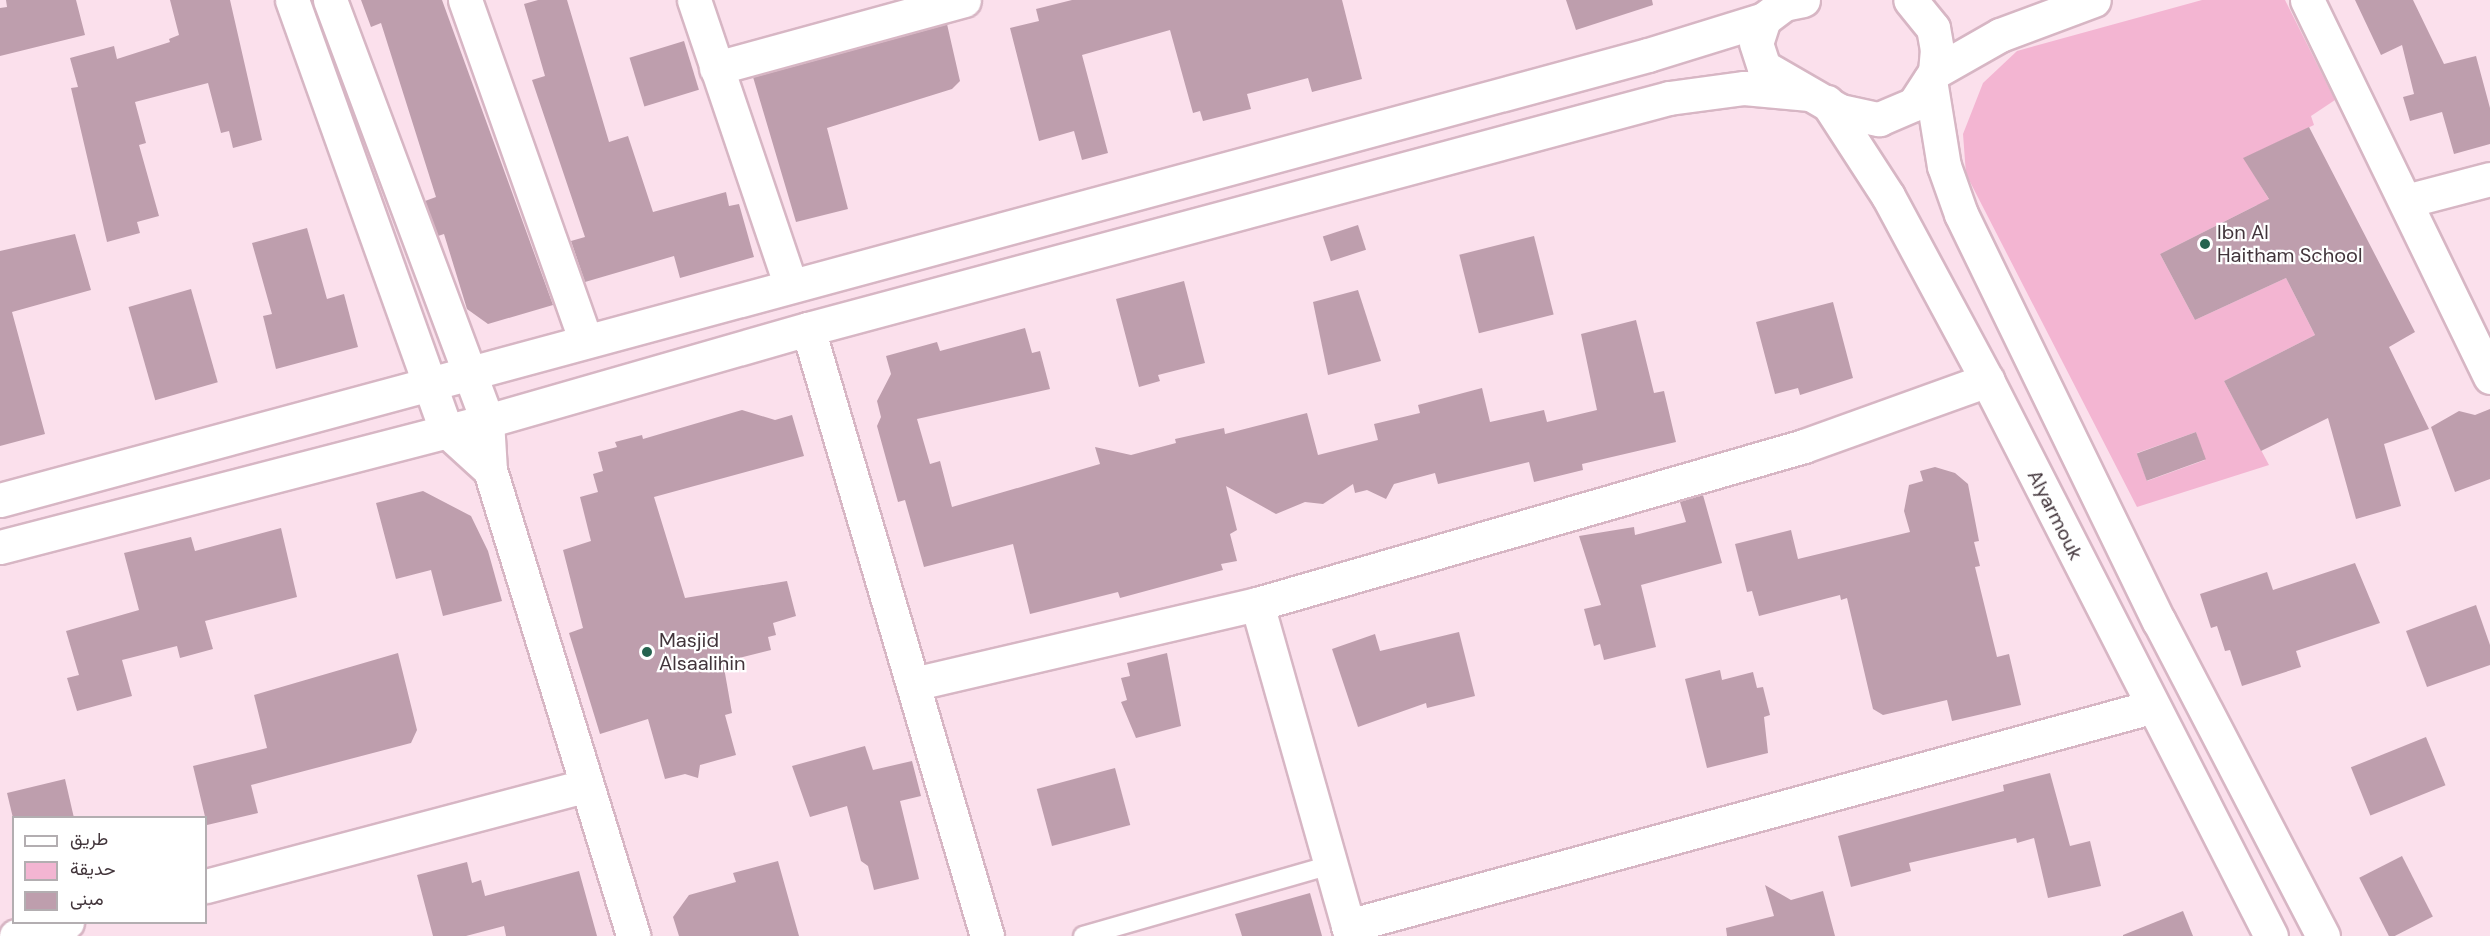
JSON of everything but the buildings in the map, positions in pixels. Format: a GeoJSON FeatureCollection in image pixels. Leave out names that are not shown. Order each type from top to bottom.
{"type":"FeatureCollection","features":[{"type":"Feature","properties":{"kind":"street"},"geometry":{"type":"LineString","coordinates":[[292,0],[446,430],[490,470]]}},
{"type":"Feature","properties":{"kind":"street"},"geometry":{"type":"LineString","coordinates":[[330,0],[467,375],[487,421],[490,470],[584,786],[633,936]]}},
{"type":"Feature","properties":{"kind":"street"},"geometry":{"type":"LineString","coordinates":[[465,0],[586,341]]}},
{"type":"Feature","properties":{"kind":"street"},"geometry":{"type":"LineString","coordinates":[[694,0],[790,284]]}},
{"type":"Feature","properties":{"kind":"street"},"geometry":{"type":"LineString","coordinates":[[716,68],[964,0]]}},
{"type":"Feature","properties":{"kind":"street"},"geometry":{"type":"LineString","coordinates":[[1910,0],[1933,28],[1937,50],[1932,76],[1947,177],[1961,214],[2159,621],[2323,936]]}},
{"type":"Feature","properties":{"kind":"street"},"geometry":{"type":"LineString","coordinates":[[1777,7],[1756,43],[1764,67],[1850,115],[1879,119],[1914,104],[1932,76],[2000,35],[2094,0]]}},
{"type":"Feature","properties":{"kind":"street"},"geometry":{"type":"LineString","coordinates":[[2307,0],[2490,377]]}},
{"type":"Feature","properties":{"kind":"street"},"geometry":{"type":"LineString","coordinates":[[0,500],[467,375],[790,284],[1648,55],[1777,7]]}},
{"type":"Feature","properties":{"kind":"street"},"geometry":{"type":"LineString","coordinates":[[0,547],[487,421],[808,329],[1669,98],[1744,88],[1817,98]]}},
{"type":"Feature","properties":{"kind":"street","name":"Alyarmouk"},"geometry":{"type":"LineString","coordinates":[[1817,98],[1888,196],[1987,380],[2151,707],[2271,936]]}},
{"type":"Feature","properties":{"kind":"street"},"geometry":{"type":"LineString","coordinates":[[2406,201],[2490,179]]}},
{"type":"Feature","properties":{"kind":"street"},"geometry":{"type":"LineString","coordinates":[[808,329],[987,936]]}},
{"type":"Feature","properties":{"kind":"street"},"geometry":{"type":"LineString","coordinates":[[914,684],[1257,604],[1804,446],[1987,380]]}},
{"type":"Feature","properties":{"kind":"street"},"geometry":{"type":"LineString","coordinates":[[1257,604],[1350,931],[2151,707]]}},
{"type":"Feature","properties":{"kind":"street"},"geometry":{"type":"LineString","coordinates":[[207,886],[584,786]]}},
{"type":"Feature","properties":{"kind":"street"},"geometry":{"type":"LineString","coordinates":[[16,936],[61,924]]}},
{"type":"Feature","properties":{"kind":"lane"},"geometry":{"type":"LineString","coordinates":[[1083,936],[1331,865]]}},
{"type":"Feature","properties":{"kind":"green space","name":"Ibn Al Haitham School"},"geometry":{"type":"Polygon","coordinates":[[[2202,0],[2285,0],[2335,100],[2311,116],[2314,125],[2244,158],[2276,211],[2257,205],[2160,254],[2195,320],[2286,278],[2315,335],[2224,381],[2269,465],[2137,507],[1966,174],[1963,134],[1983,83],[2017,51],[2202,0]],[[2196,432],[2137,453],[2147,481],[2205,460],[2196,432]]]}},
{"type":"Feature","properties":{"kind":"place","name":"Ibn Al Haitham School"},"geometry":{"type":"Point","coordinates":[2205,244]}},
{"type":"Feature","properties":{"kind":"place","name":"Masjid Alsaalihin"},"geometry":{"type":"Point","coordinates":[647,652]}}]}
